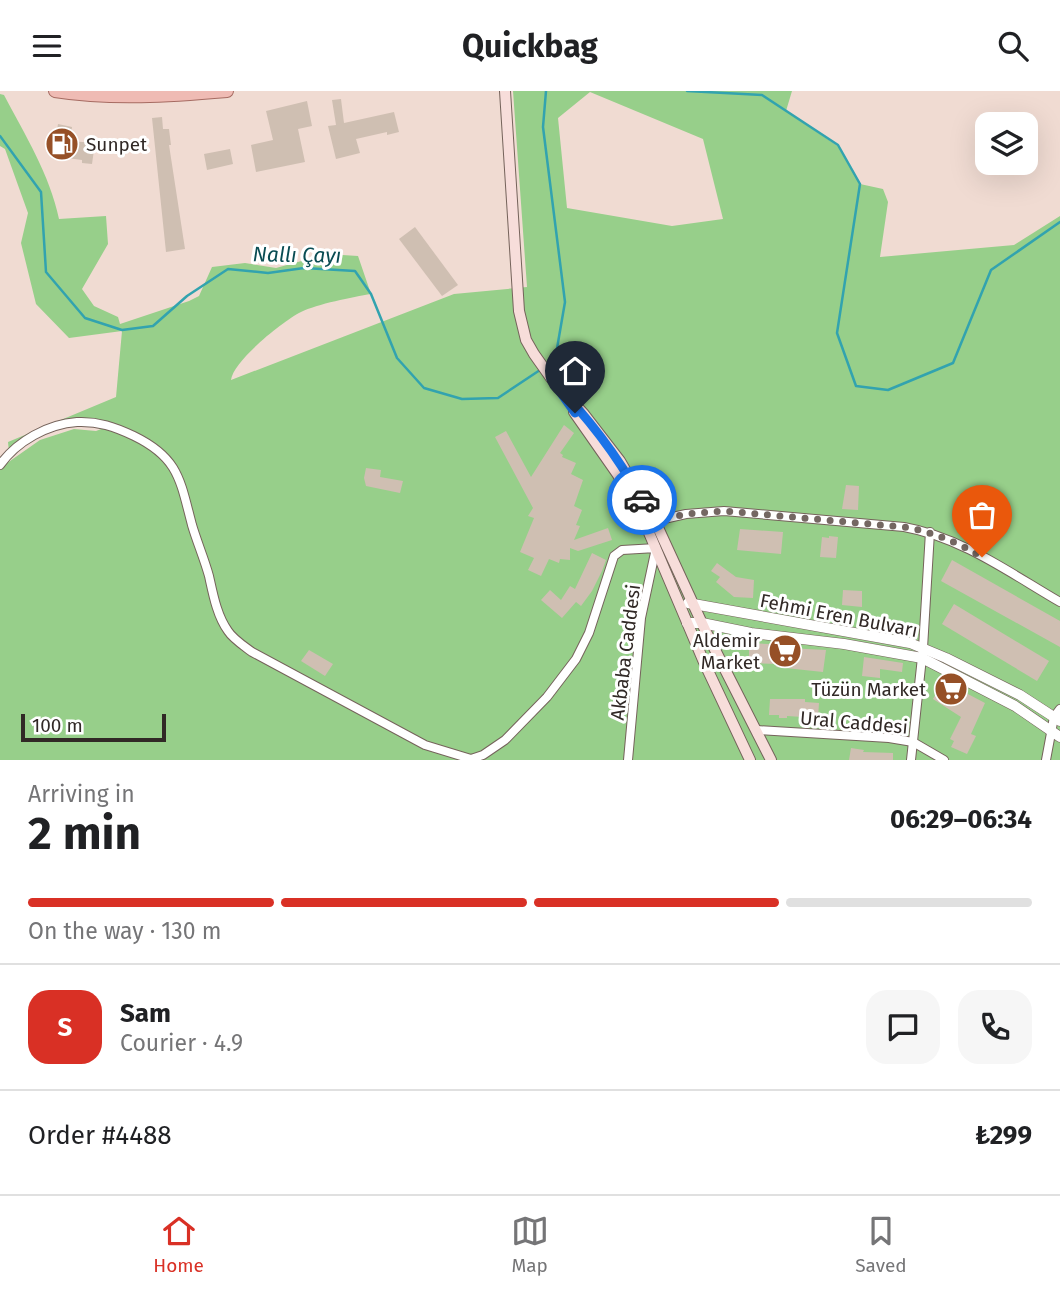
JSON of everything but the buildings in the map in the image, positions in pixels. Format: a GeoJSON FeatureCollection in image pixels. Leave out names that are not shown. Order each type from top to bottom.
{"type":"FeatureCollection","features":[{"type":"Feature","properties":{"kind":"main road"},"geometry":{"type":"LineString","coordinates":[[55,91],[113,96],[167,96],[227,91]]}},
{"type":"Feature","properties":{"kind":"main road"},"geometry":{"type":"LineString","coordinates":[[505,91],[519,311],[526,340],[618,475],[656,548],[750,760]]}},
{"type":"Feature","properties":{"kind":"main road"},"geometry":{"type":"LineString","coordinates":[[551,379],[583,412],[621,461],[654,521],[771,760]]}},
{"type":"Feature","properties":{"kind":"street"},"geometry":{"type":"LineString","coordinates":[[0,465],[9,452],[21,442],[40,432],[72,423],[101,423],[148,443],[164,455],[177,474],[187,499],[216,604],[228,632],[252,652],[425,745],[471,759],[483,755],[505,740],[547,697],[576,660],[589,633],[614,556],[622,550],[656,548]]}},
{"type":"Feature","properties":{"kind":"street"},"geometry":{"type":"LineString","coordinates":[[654,521],[686,514],[724,511],[904,527],[930,532],[963,545],[1060,602]]}},
{"type":"Feature","properties":{"kind":"street"},"geometry":{"type":"LineString","coordinates":[[911,760],[930,532]]}},
{"type":"Feature","properties":{"kind":"street","name":"Akbaba Caddesi"},"geometry":{"type":"LineString","coordinates":[[628,760],[641,618],[656,548]]}},
{"type":"Feature","properties":{"kind":"street","name":"Fehmi Eren Bulvarı"},"geometry":{"type":"LineString","coordinates":[[679,602],[910,643],[922,653],[1015,706],[1055,735]]}},
{"type":"Feature","properties":{"kind":"street","name":"Fehmi Eren Bulvarı"},"geometry":{"type":"LineString","coordinates":[[687,623],[922,653],[1020,695],[1058,716]]}},
{"type":"Feature","properties":{"kind":"street"},"geometry":{"type":"LineString","coordinates":[[1046,760],[1055,735],[1058,716]]}},
{"type":"Feature","properties":{"kind":"street","name":"Ural Caddesi"},"geometry":{"type":"LineString","coordinates":[[756,730],[889,738],[913,743],[944,760]]}},
{"type":"Feature","properties":{"kind":"green space"},"geometry":{"type":"Polygon","coordinates":[[[513,91],[792,91],[786,111],[839,147],[860,184],[883,189],[888,202],[880,257],[1014,245],[1060,216],[1060,760],[0,760],[0,468],[40,440],[74,429],[96,431],[109,426],[81,423],[56,428],[9,452],[8,442],[116,397],[122,331],[69,338],[36,304],[21,243],[28,213],[5,149],[0,146],[0,94],[4,95],[36,155],[50,187],[59,219],[106,216],[108,244],[82,289],[94,306],[118,317],[120,324],[199,296],[212,267],[245,263],[276,268],[327,254],[358,256],[371,294],[301,312],[271,332],[249,353],[231,380],[454,294],[527,287],[513,91]],[[590,92],[558,118],[567,208],[672,226],[723,219],[703,139],[590,92]]]}},
{"type":"Feature","properties":{"kind":"waterway","name":"Nallı Çayı"},"geometry":{"type":"LineString","coordinates":[[546,91],[543,127],[565,302],[555,360],[546,366]]}},
{"type":"Feature","properties":{"kind":"waterway","name":"Nallı Çayı"},"geometry":{"type":"LineString","coordinates":[[687,91],[762,95],[838,145],[860,184],[837,333],[856,386],[888,390],[953,363],[991,270],[1060,222]]}},
{"type":"Feature","properties":{"kind":"waterway","name":"Nallı Çayı"},"geometry":{"type":"LineString","coordinates":[[0,136],[41,192],[46,272],[85,318],[122,330],[153,326],[187,296],[228,269],[268,273],[304,268],[355,271],[371,294],[397,358],[424,388],[462,399],[498,398],[540,370]]}},
{"type":"Feature","properties":{"kind":"way so far"},"geometry":{"type":"LineString","coordinates":[[642,500],[654,521],[686,514],[724,511],[904,527],[930,532],[963,545],[982,557]]}},
{"type":"Feature","properties":{"kind":"place","name":"Sunpet"},"geometry":{"type":"Point","coordinates":[62,144]}},
{"type":"Feature","properties":{"kind":"place","name":"Aldemir Market"},"geometry":{"type":"Point","coordinates":[785,651]}},
{"type":"Feature","properties":{"kind":"place","name":"Tüzün Market"},"geometry":{"type":"Point","coordinates":[951,689]}},
{"type":"Feature","properties":{"kind":"route"},"geometry":{"type":"LineString","coordinates":[[575,413],[551,379],[583,412],[621,461],[642,500]]}}]}
